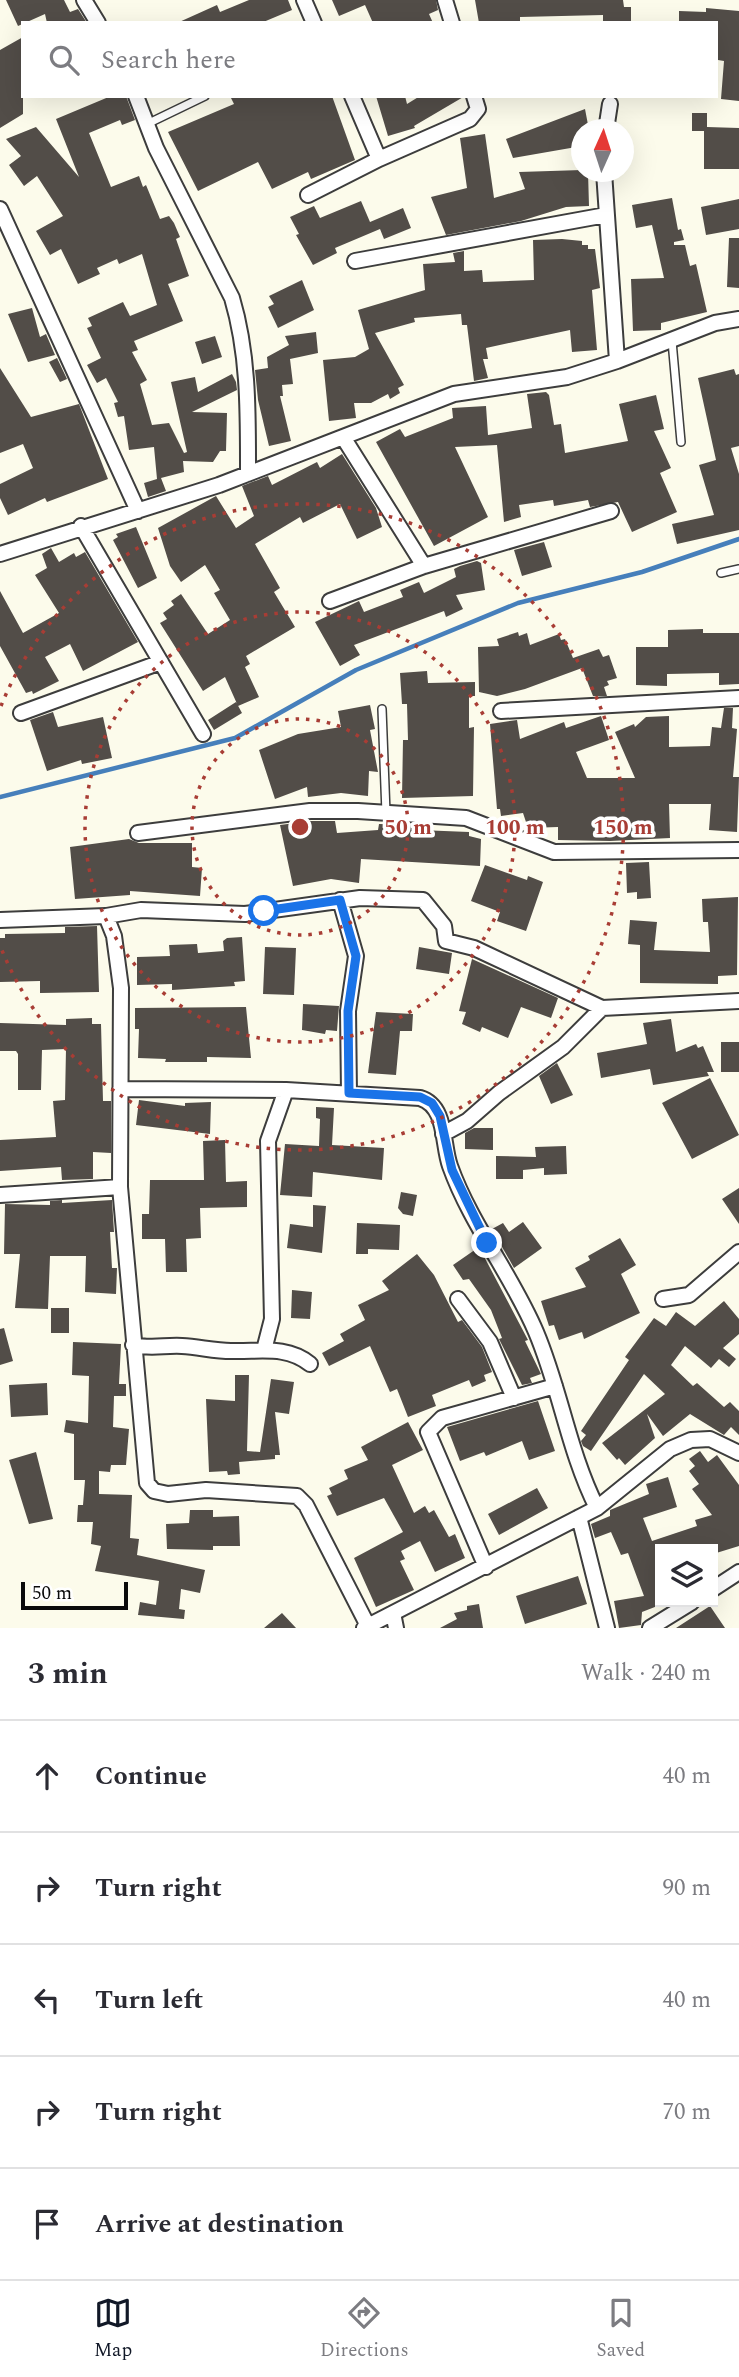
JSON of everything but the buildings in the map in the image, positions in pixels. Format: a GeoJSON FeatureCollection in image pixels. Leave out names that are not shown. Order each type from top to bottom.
{"type":"FeatureCollection","features":[{"type":"Feature","properties":{"kind":"street"},"geometry":{"type":"LineString","coordinates":[[84,0],[97,21]]}},
{"type":"Feature","properties":{"kind":"street"},"geometry":{"type":"LineString","coordinates":[[304,0],[313,21]]}},
{"type":"Feature","properties":{"kind":"street"},"geometry":{"type":"LineString","coordinates":[[445,0],[451,21]]}},
{"type":"Feature","properties":{"kind":"street"},"geometry":{"type":"LineString","coordinates":[[137,98],[222,275],[239,321],[248,386],[248,474]]}},
{"type":"Feature","properties":{"kind":"street"},"geometry":{"type":"LineString","coordinates":[[353,98],[379,159]]}},
{"type":"Feature","properties":{"kind":"street"},"geometry":{"type":"LineString","coordinates":[[307,195],[379,159],[470,119],[478,109],[475,98]]}},
{"type":"Feature","properties":{"kind":"street"},"geometry":{"type":"LineString","coordinates":[[608,119],[610,104]]}},
{"type":"Feature","properties":{"kind":"street"},"geometry":{"type":"LineString","coordinates":[[604,182],[617,361]]}},
{"type":"Feature","properties":{"kind":"street"},"geometry":{"type":"LineString","coordinates":[[0,209],[138,511]]}},
{"type":"Feature","properties":{"kind":"street"},"geometry":{"type":"LineString","coordinates":[[355,261],[606,215]]}},
{"type":"Feature","properties":{"kind":"street"},"geometry":{"type":"LineString","coordinates":[[0,554],[248,474],[454,394],[567,377],[617,361],[715,323],[739,319]]}},
{"type":"Feature","properties":{"kind":"street"},"geometry":{"type":"LineString","coordinates":[[343,437],[424,566]]}},
{"type":"Feature","properties":{"kind":"street"},"geometry":{"type":"LineString","coordinates":[[330,601],[424,566],[611,511]]}},
{"type":"Feature","properties":{"kind":"street"},"geometry":{"type":"LineString","coordinates":[[80,526],[203,734]]}},
{"type":"Feature","properties":{"kind":"street"},"geometry":{"type":"LineString","coordinates":[[21,713],[160,662]]}},
{"type":"Feature","properties":{"kind":"street"},"geometry":{"type":"LineString","coordinates":[[501,711],[739,698]]}},
{"type":"Feature","properties":{"kind":"street"},"geometry":{"type":"LineString","coordinates":[[138,833],[310,811],[386,813],[466,818],[554,852],[739,850]]}},
{"type":"Feature","properties":{"kind":"street"},"geometry":{"type":"LineString","coordinates":[[340,900],[356,956],[348,1011],[349,1093]]}},
{"type":"Feature","properties":{"kind":"street"},"geometry":{"type":"LineString","coordinates":[[0,919],[106,916],[141,910],[245,914],[340,900],[423,900],[444,926],[446,941],[474,948],[602,1008],[739,1001]]}},
{"type":"Feature","properties":{"kind":"street"},"geometry":{"type":"LineString","coordinates":[[106,916],[114,936],[121,988],[120,1187],[146,1483],[154,1491],[168,1494],[206,1490],[297,1496],[306,1505],[366,1627],[597,1508],[652,1461],[691,1440],[710,1439],[739,1453]]}},
{"type":"Feature","properties":{"kind":"street"},"geometry":{"type":"LineString","coordinates":[[443,1134],[467,1121],[499,1093],[563,1047],[602,1008]]}},
{"type":"Feature","properties":{"kind":"street"},"geometry":{"type":"LineString","coordinates":[[120,1089],[286,1090],[428,1100],[440,1116],[452,1170],[487,1243],[535,1330],[555,1387],[577,1466],[597,1508]]}},
{"type":"Feature","properties":{"kind":"street"},"geometry":{"type":"LineString","coordinates":[[264,1350],[272,1319],[268,1141],[286,1090]]}},
{"type":"Feature","properties":{"kind":"street"},"geometry":{"type":"LineString","coordinates":[[0,1195],[120,1187]]}},
{"type":"Feature","properties":{"kind":"street"},"geometry":{"type":"LineString","coordinates":[[663,1299],[689,1295],[739,1252]]}},
{"type":"Feature","properties":{"kind":"street"},"geometry":{"type":"LineString","coordinates":[[458,1299],[490,1342],[514,1398]]}},
{"type":"Feature","properties":{"kind":"street"},"geometry":{"type":"LineString","coordinates":[[133,1345],[153,1349],[179,1346],[234,1351],[264,1350],[298,1354],[310,1364]]}},
{"type":"Feature","properties":{"kind":"street"},"geometry":{"type":"LineString","coordinates":[[486,1567],[428,1432],[442,1418],[555,1387]]}},
{"type":"Feature","properties":{"kind":"street"},"geometry":{"type":"LineString","coordinates":[[579,1517],[607,1628]]}},
{"type":"Feature","properties":{"kind":"street"},"geometry":{"type":"LineString","coordinates":[[718,1586],[739,1572]]}},
{"type":"Feature","properties":{"kind":"street"},"geometry":{"type":"LineString","coordinates":[[650,1628],[684,1607]]}},
{"type":"Feature","properties":{"kind":"street"},"geometry":{"type":"LineString","coordinates":[[393,1613],[396,1628]]}},
{"type":"Feature","properties":{"kind":"lane"},"geometry":{"type":"LineString","coordinates":[[147,124],[201,98]]}},
{"type":"Feature","properties":{"kind":"lane"},"geometry":{"type":"LineString","coordinates":[[672,340],[681,442]]}},
{"type":"Feature","properties":{"kind":"lane"},"geometry":{"type":"LineString","coordinates":[[721,573],[739,569]]}},
{"type":"Feature","properties":{"kind":"lane"},"geometry":{"type":"LineString","coordinates":[[382,709],[386,813]]}},
{"type":"Feature","properties":{"kind":"waterway"},"geometry":{"type":"LineString","coordinates":[[0,797],[235,738],[356,670],[518,603],[642,572],[739,539]]}},
{"type":"Feature","properties":{"kind":"route"},"geometry":{"type":"LineString","coordinates":[[264,911],[340,900],[356,956],[348,1011],[349,1093],[420,1097],[432,1103],[440,1116],[445,1151],[452,1170],[487,1243]]}}]}
